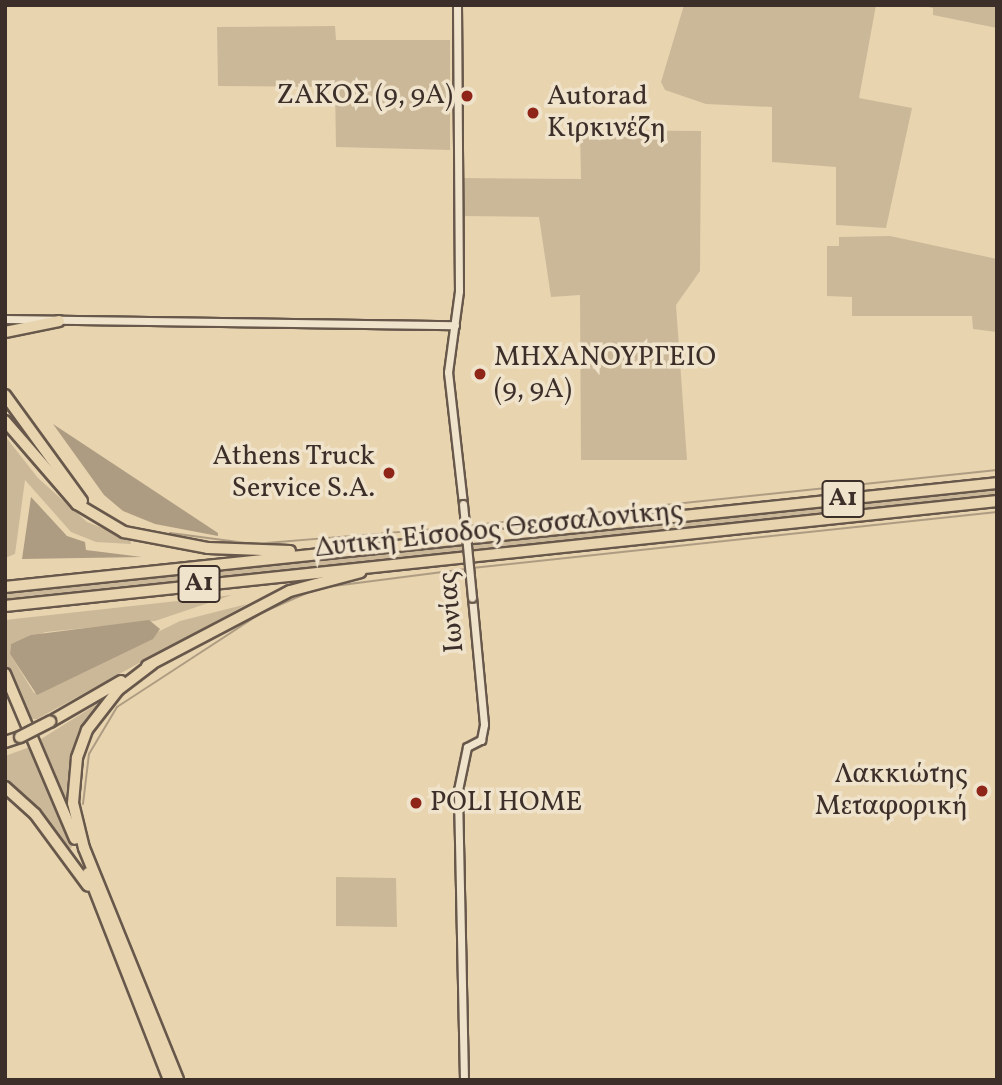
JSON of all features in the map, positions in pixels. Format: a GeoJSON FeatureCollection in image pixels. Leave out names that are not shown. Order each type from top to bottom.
{"type":"FeatureCollection","features":[{"type":"Feature","properties":{"kind":"highway"},"geometry":{"type":"LineString","coordinates":[[5,332],[59,321]]}},
{"type":"Feature","properties":{"kind":"highway"},"geometry":{"type":"LineString","coordinates":[[5,395],[92,515]]}},
{"type":"Feature","properties":{"kind":"highway"},"geometry":{"type":"LineString","coordinates":[[5,421],[92,515],[124,532],[174,544],[349,551]]}},
{"type":"Feature","properties":{"kind":"highway","name":"Δυτική Είσοδος Θεσσαλονίκης"},"geometry":{"type":"LineString","coordinates":[[5,587],[997,483]]}},
{"type":"Feature","properties":{"kind":"highway","name":"Δυτική Είσοδος Θεσσαλονίκης"},"geometry":{"type":"LineString","coordinates":[[5,606],[392,562],[997,501]]}},
{"type":"Feature","properties":{"kind":"highway"},"geometry":{"type":"LineString","coordinates":[[5,742],[50,722],[290,591],[392,562]]}},
{"type":"Feature","properties":{"kind":"highway"},"geometry":{"type":"LineString","coordinates":[[152,664],[118,690],[87,730],[77,758],[73,803],[84,848],[178,1080]]}},
{"type":"Feature","properties":{"kind":"highway"},"geometry":{"type":"LineString","coordinates":[[5,674],[169,1080]]}},
{"type":"Feature","properties":{"kind":"highway"},"geometry":{"type":"LineString","coordinates":[[5,787],[60,846],[104,918]]}},
{"type":"Feature","properties":{"kind":"street","name":"Ιωνίας"},"geometry":{"type":"LineString","coordinates":[[457,5],[455,325],[448,372],[484,724],[478,744],[467,747],[457,790],[464,1080]]}},
{"type":"Feature","properties":{"kind":"street"},"geometry":{"type":"LineString","coordinates":[[5,319],[455,325]]}},
{"type":"Feature","properties":{"kind":"shaded area"},"geometry":{"type":"Polygon","coordinates":[[[684,5],[876,5],[859,98],[912,108],[886,228],[836,225],[836,167],[772,162],[772,107],[706,104],[665,90],[661,82],[684,5]]]}},
{"type":"Feature","properties":{"kind":"shaded area"},"geometry":{"type":"Polygon","coordinates":[[[920,5],[997,5],[997,28],[933,15],[933,8],[920,5]]]}},
{"type":"Feature","properties":{"kind":"shaded area"},"geometry":{"type":"Polygon","coordinates":[[[335,26],[336,40],[450,40],[450,150],[336,147],[335,87],[218,86],[217,27],[335,26]]]}},
{"type":"Feature","properties":{"kind":"shaded area"},"geometry":{"type":"Polygon","coordinates":[[[580,130],[701,131],[700,271],[676,305],[687,460],[581,460],[580,295],[551,297],[539,217],[462,216],[461,178],[581,179],[580,130]]]}},
{"type":"Feature","properties":{"kind":"shaded area"},"geometry":{"type":"Polygon","coordinates":[[[890,236],[997,259],[997,332],[973,329],[972,316],[852,316],[852,297],[827,296],[827,246],[839,246],[839,237],[890,236]]]}},
{"type":"Feature","properties":{"kind":"shaded area"},"geometry":{"type":"Polygon","coordinates":[[[53,424],[218,533],[218,536],[155,524],[123,511],[104,495],[53,424]]]}},
{"type":"Feature","properties":{"kind":"shaded area"},"geometry":{"type":"Polygon","coordinates":[[[5,436],[38,478],[87,522],[130,539],[131,544],[96,542],[71,532],[25,480],[15,554],[5,558],[5,436]]]}},
{"type":"Feature","properties":{"kind":"shaded area"},"geometry":{"type":"Polygon","coordinates":[[[997,487],[997,494],[5,600],[5,591],[997,487]]]}},
{"type":"Feature","properties":{"kind":"shaded area"},"geometry":{"type":"Polygon","coordinates":[[[31,497],[67,536],[85,542],[86,550],[142,557],[22,559],[31,497]]]}},
{"type":"Feature","properties":{"kind":"shaded area"},"geometry":{"type":"Polygon","coordinates":[[[232,595],[155,621],[46,632],[11,644],[10,654],[34,693],[180,621],[247,604],[37,719],[31,719],[5,667],[5,620],[232,595]]]}},
{"type":"Feature","properties":{"kind":"shaded area"},"geometry":{"type":"Polygon","coordinates":[[[149,620],[160,629],[153,639],[37,695],[10,654],[11,644],[31,635],[149,620]]]}},
{"type":"Feature","properties":{"kind":"shaded area"},"geometry":{"type":"Polygon","coordinates":[[[102,701],[77,744],[65,803],[41,739],[102,701]]]}},
{"type":"Feature","properties":{"kind":"shaded area"},"geometry":{"type":"Polygon","coordinates":[[[30,747],[72,847],[70,849],[5,780],[5,756],[30,747]]]}},
{"type":"Feature","properties":{"kind":"shaded area"},"geometry":{"type":"Polygon","coordinates":[[[336,877],[396,878],[397,927],[336,926],[336,877]]]}},
{"type":"Feature","properties":{"kind":"waterway"},"geometry":{"type":"LineString","coordinates":[[466,526],[997,470]]}},
{"type":"Feature","properties":{"kind":"waterway"},"geometry":{"type":"LineString","coordinates":[[472,568],[997,512]]}},
{"type":"Feature","properties":{"kind":"waterway"},"geometry":{"type":"LineString","coordinates":[[170,533],[253,544],[461,527]]}},
{"type":"Feature","properties":{"kind":"waterway"},"geometry":{"type":"LineString","coordinates":[[326,587],[466,569]]}},
{"type":"Feature","properties":{"kind":"waterway"},"geometry":{"type":"LineString","coordinates":[[83,804],[89,754],[117,707],[261,613],[314,590]]}},
{"type":"Feature","properties":{"kind":"place","name":"ΖΑΚΟΣ (9, 9Α)"},"geometry":{"type":"Point","coordinates":[467,96]}},
{"type":"Feature","properties":{"kind":"place","name":"Autorad Κιρκινέζη"},"geometry":{"type":"Point","coordinates":[533,113]}},
{"type":"Feature","properties":{"kind":"place","name":"ΜΗΧΑΝΟΥΡΓΕΙΟ (9, 9Α)"},"geometry":{"type":"Point","coordinates":[480,374]}},
{"type":"Feature","properties":{"kind":"place","name":"Athens Truck Service S.A."},"geometry":{"type":"Point","coordinates":[389,473]}},
{"type":"Feature","properties":{"kind":"place","name":"Λακκιώτης Μεταφορική"},"geometry":{"type":"Point","coordinates":[982,791]}},
{"type":"Feature","properties":{"kind":"place","name":"POLI HOME"},"geometry":{"type":"Point","coordinates":[416,803]}}]}
